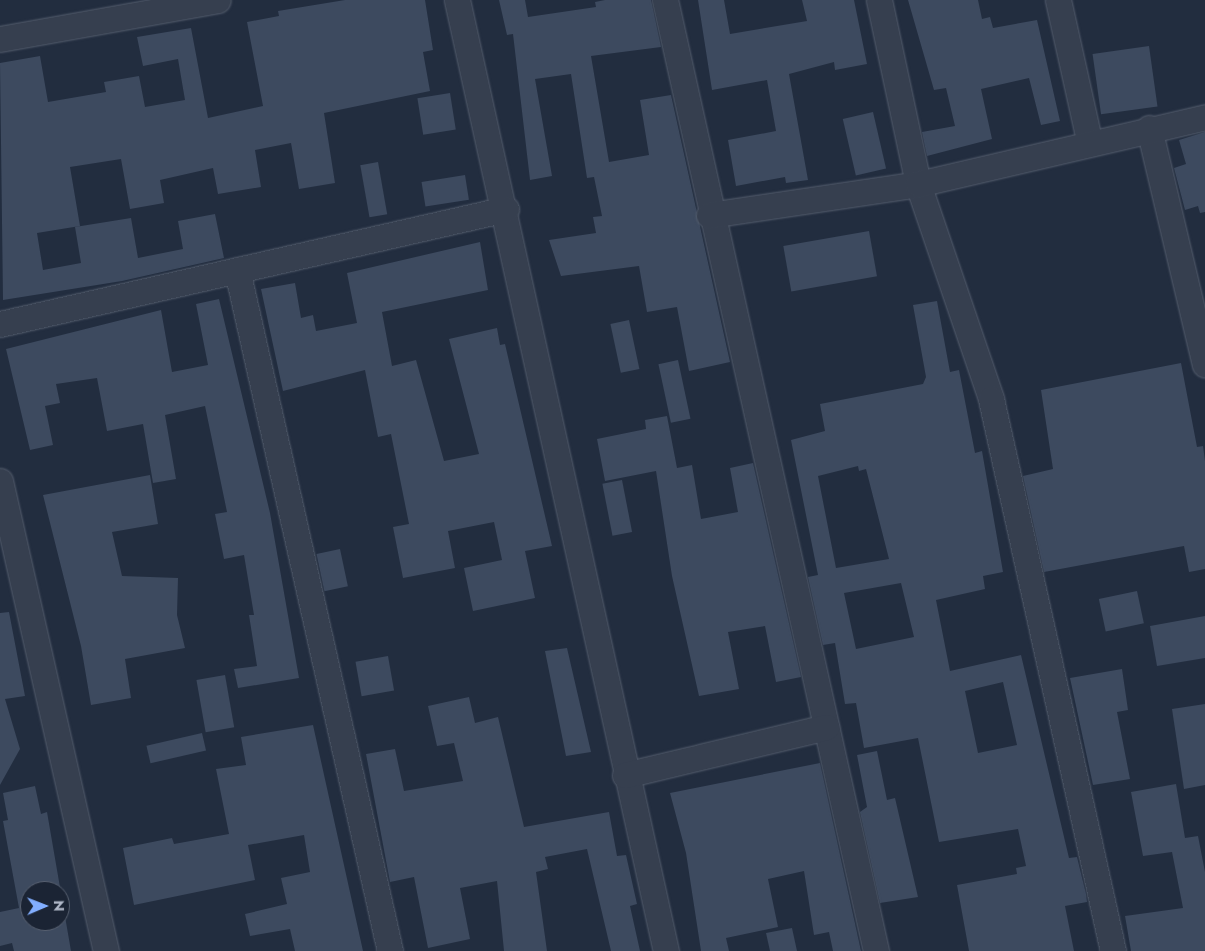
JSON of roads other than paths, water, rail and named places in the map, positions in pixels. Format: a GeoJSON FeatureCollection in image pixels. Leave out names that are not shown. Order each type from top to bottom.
{"type":"FeatureCollection","features":[{"type":"Feature","properties":{"kind":"street"},"geometry":{"type":"LineString","coordinates":[[0,39],[218,0]]}},
{"type":"Feature","properties":{"kind":"street"},"geometry":{"type":"LineString","coordinates":[[458,0],[506,209],[625,775],[666,951]]}},
{"type":"Feature","properties":{"kind":"street"},"geometry":{"type":"LineString","coordinates":[[665,0],[709,215],[876,951]]}},
{"type":"Feature","properties":{"kind":"street"},"geometry":{"type":"LineString","coordinates":[[879,0],[918,184],[991,399],[1114,951]]}},
{"type":"Feature","properties":{"kind":"street"},"geometry":{"type":"LineString","coordinates":[[1058,0],[1089,140]]}},
{"type":"Feature","properties":{"kind":"street"},"geometry":{"type":"LineString","coordinates":[[709,215],[918,184],[1089,140],[1205,117]]}},
{"type":"Feature","properties":{"kind":"street"},"geometry":{"type":"LineString","coordinates":[[1149,128],[1197,288],[1205,364]]}},
{"type":"Feature","properties":{"kind":"street"},"geometry":{"type":"LineString","coordinates":[[0,324],[506,209]]}},
{"type":"Feature","properties":{"kind":"street"},"geometry":{"type":"LineString","coordinates":[[237,270],[390,951]]}},
{"type":"Feature","properties":{"kind":"street"},"geometry":{"type":"LineString","coordinates":[[0,480],[106,951]]}},
{"type":"Feature","properties":{"kind":"street"},"geometry":{"type":"LineString","coordinates":[[625,775],[826,727]]}}]}
